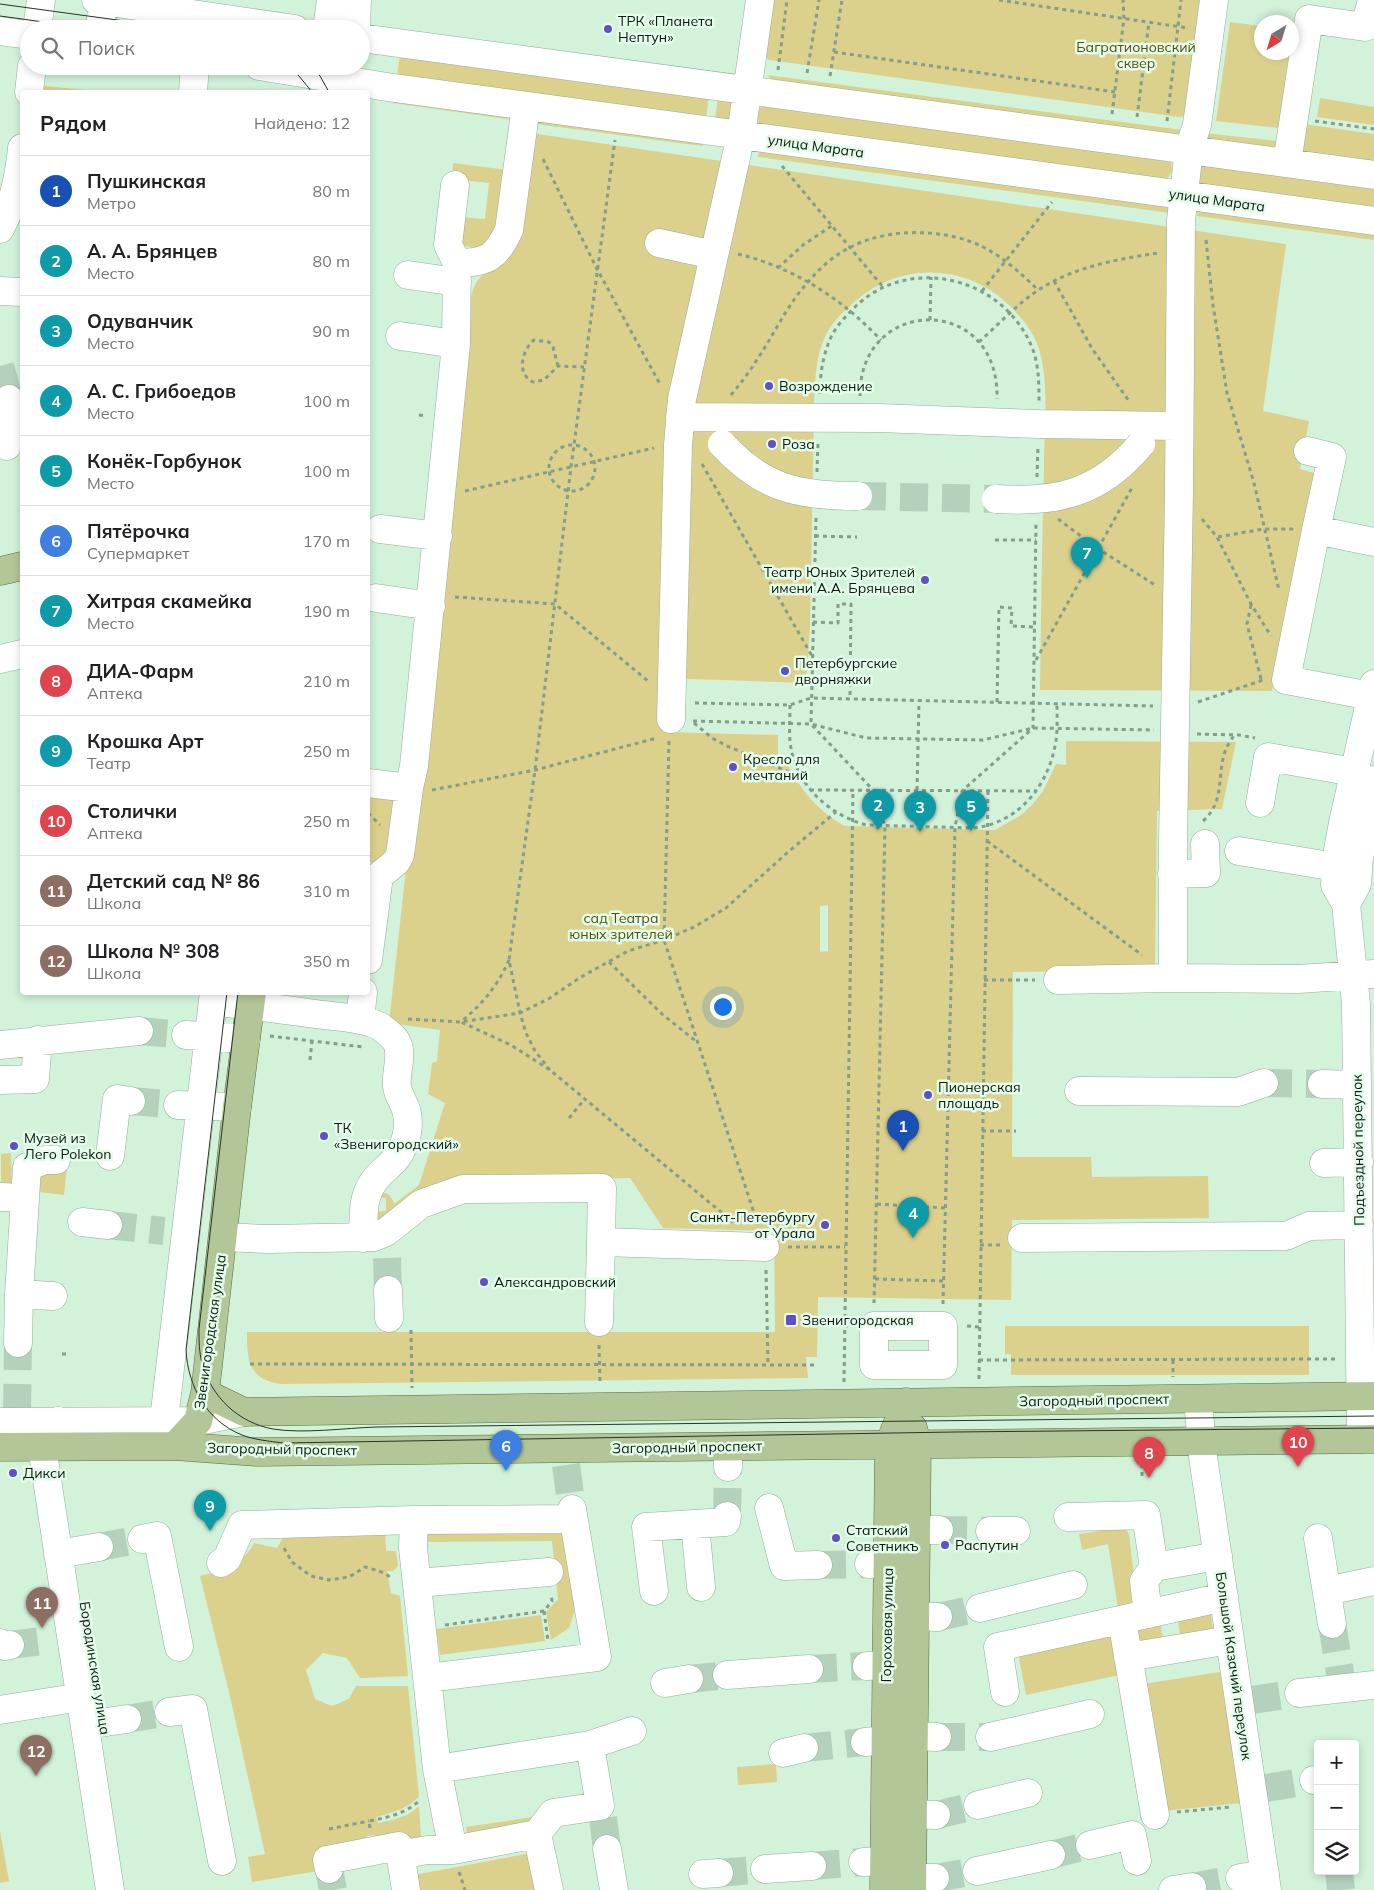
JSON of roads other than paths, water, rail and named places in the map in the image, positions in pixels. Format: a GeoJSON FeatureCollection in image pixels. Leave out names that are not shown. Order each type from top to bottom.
{"type":"FeatureCollection","features":[{"type":"Feature","properties":{"kind":"main road"},"geometry":{"type":"LineString","coordinates":[[0,571],[20,566]]}},
{"type":"Feature","properties":{"kind":"main road","name":"Звенигородская улица"},"geometry":{"type":"LineString","coordinates":[[175,1446],[198,1420],[205,1393],[237,1107],[255,1037],[251,999]]}},
{"type":"Feature","properties":{"kind":"main road","name":"Загородный проспект"},"geometry":{"type":"LineString","coordinates":[[205,1393],[244,1412],[1368,1397]]}},
{"type":"Feature","properties":{"kind":"main road","name":"Гороховая улица"},"geometry":{"type":"LineString","coordinates":[[906,1402],[917,1444],[928,1530],[924,1814],[920,1882]]}},
{"type":"Feature","properties":{"kind":"main road","name":"Гороховая улица"},"geometry":{"type":"LineString","coordinates":[[884,1890],[874,1862],[878,1563],[889,1445],[906,1402]]}},
{"type":"Feature","properties":{"kind":"main road","name":"Загородный проспект"},"geometry":{"type":"LineString","coordinates":[[27,1433],[257,1452],[566,1457],[728,1457],[917,1444],[1368,1439]]}},
{"type":"Feature","properties":{"kind":"street"},"geometry":{"type":"LineString","coordinates":[[38,20],[41,0]]}},
{"type":"Feature","properties":{"kind":"street"},"geometry":{"type":"LineString","coordinates":[[100,20],[101,0],[231,20]]}},
{"type":"Feature","properties":{"kind":"street"},"geometry":{"type":"LineString","coordinates":[[328,20],[331,0]]}},
{"type":"Feature","properties":{"kind":"street"},"geometry":{"type":"LineString","coordinates":[[356,20],[357,0]]}},
{"type":"Feature","properties":{"kind":"street"},"geometry":{"type":"LineString","coordinates":[[760,0],[742,136],[682,399],[734,458],[768,481],[806,494],[858,496]]}},
{"type":"Feature","properties":{"kind":"street"},"geometry":{"type":"LineString","coordinates":[[1173,978],[1172,874],[1179,492],[1157,432],[1180,252],[1183,195],[1189,149],[1197,125],[1214,0]]}},
{"type":"Feature","properties":{"kind":"street"},"geometry":{"type":"LineString","coordinates":[[1287,163],[1310,10],[1365,27],[1372,0]]}},
{"type":"Feature","properties":{"kind":"street"},"geometry":{"type":"LineString","coordinates":[[0,31],[20,34]]}},
{"type":"Feature","properties":{"kind":"street"},"geometry":{"type":"LineString","coordinates":[[370,39],[1374,175]]}},
{"type":"Feature","properties":{"kind":"street"},"geometry":{"type":"LineString","coordinates":[[29,90],[31,75]]}},
{"type":"Feature","properties":{"kind":"street"},"geometry":{"type":"LineString","coordinates":[[193,90],[194,75]]}},
{"type":"Feature","properties":{"kind":"street","name":"улица Марата"},"geometry":{"type":"LineString","coordinates":[[305,75],[355,80],[742,136],[1374,221]]}},
{"type":"Feature","properties":{"kind":"street"},"geometry":{"type":"LineString","coordinates":[[408,275],[457,273],[472,263],[488,260],[501,247],[509,230],[526,106]]}},
{"type":"Feature","properties":{"kind":"street"},"geometry":{"type":"LineString","coordinates":[[0,229],[11,208],[20,167]]}},
{"type":"Feature","properties":{"kind":"street"},"geometry":{"type":"LineString","coordinates":[[370,943],[378,876],[396,862],[400,855],[409,788],[414,766],[443,494],[456,344],[457,273],[448,245],[455,185]]}},
{"type":"Feature","properties":{"kind":"street"},"geometry":{"type":"LineString","coordinates":[[659,243],[714,252]]}},
{"type":"Feature","properties":{"kind":"street"},"geometry":{"type":"LineString","coordinates":[[0,292],[20,292]]}},
{"type":"Feature","properties":{"kind":"street"},"geometry":{"type":"LineString","coordinates":[[400,336],[456,344]]}},
{"type":"Feature","properties":{"kind":"street"},"geometry":{"type":"LineString","coordinates":[[8,446],[9,399]]}},
{"type":"Feature","properties":{"kind":"street"},"geometry":{"type":"LineString","coordinates":[[700,418],[818,417],[996,422],[1157,432]]}},
{"type":"Feature","properties":{"kind":"street"},"geometry":{"type":"LineString","coordinates":[[676,717],[678,445],[700,418]]}},
{"type":"Feature","properties":{"kind":"street"},"geometry":{"type":"LineString","coordinates":[[996,499],[1044,500],[1082,490],[1102,480],[1116,470],[1157,432]]}},
{"type":"Feature","properties":{"kind":"street"},"geometry":{"type":"LineString","coordinates":[[1308,451],[1332,457],[1316,530],[1279,675],[1373,690]]}},
{"type":"Feature","properties":{"kind":"street"},"geometry":{"type":"LineString","coordinates":[[380,530],[438,536]]}},
{"type":"Feature","properties":{"kind":"street"},"geometry":{"type":"LineString","coordinates":[[1316,530],[1374,542]]}},
{"type":"Feature","properties":{"kind":"street"},"geometry":{"type":"LineString","coordinates":[[376,598],[432,601]]}},
{"type":"Feature","properties":{"kind":"street"},"geometry":{"type":"LineString","coordinates":[[0,659],[20,654]]}},
{"type":"Feature","properties":{"kind":"street","name":"Подъездной переулок"},"geometry":{"type":"LineString","coordinates":[[1368,1439],[1368,1397],[1360,1225],[1356,1004],[1364,975],[1357,884],[1364,776],[1373,690]]}},
{"type":"Feature","properties":{"kind":"street"},"geometry":{"type":"LineString","coordinates":[[1260,802],[1268,756],[1364,776]]}},
{"type":"Feature","properties":{"kind":"street","name":"Подъездной переулок"},"geometry":{"type":"LineString","coordinates":[[1359,903],[1335,885],[1343,823],[1364,776]]}},
{"type":"Feature","properties":{"kind":"street"},"geometry":{"type":"LineString","coordinates":[[370,783],[409,788]]}},
{"type":"Feature","properties":{"kind":"street"},"geometry":{"type":"LineString","coordinates":[[1172,874],[1206,873],[1206,844]]}},
{"type":"Feature","properties":{"kind":"street"},"geometry":{"type":"LineString","coordinates":[[1239,851],[1336,867]]}},
{"type":"Feature","properties":{"kind":"street"},"geometry":{"type":"LineString","coordinates":[[1058,980],[1173,978],[1298,979],[1364,975]]}},
{"type":"Feature","properties":{"kind":"street"},"geometry":{"type":"LineString","coordinates":[[360,1020],[363,995]]}},
{"type":"Feature","properties":{"kind":"street"},"geometry":{"type":"LineString","coordinates":[[175,1446],[164,1420],[175,1232],[197,1036],[213,997],[251,999],[360,1020],[378,1026],[389,1033],[396,1042],[399,1051],[396,1081],[398,1095],[405,1107],[408,1122],[402,1148],[391,1164],[368,1189],[364,1204],[378,1242]]}},
{"type":"Feature","properties":{"kind":"street"},"geometry":{"type":"LineString","coordinates":[[0,1044],[139,1031]]}},
{"type":"Feature","properties":{"kind":"street"},"geometry":{"type":"LineString","coordinates":[[197,1036],[255,1037]]}},
{"type":"Feature","properties":{"kind":"street"},"geometry":{"type":"LineString","coordinates":[[0,1080],[35,1079],[38,1040]]}},
{"type":"Feature","properties":{"kind":"street"},"geometry":{"type":"LineString","coordinates":[[1079,1091],[1238,1092],[1264,1083]]}},
{"type":"Feature","properties":{"kind":"street"},"geometry":{"type":"LineString","coordinates":[[1322,1084],[1357,1085]]}},
{"type":"Feature","properties":{"kind":"street"},"geometry":{"type":"LineString","coordinates":[[110,1156],[117,1099],[130,1101]]}},
{"type":"Feature","properties":{"kind":"street"},"geometry":{"type":"LineString","coordinates":[[190,1106],[237,1107]]}},
{"type":"Feature","properties":{"kind":"street"},"geometry":{"type":"LineString","coordinates":[[18,1343],[19,1294],[12,1198],[26,1167],[45,1160],[56,1160]]}},
{"type":"Feature","properties":{"kind":"street"},"geometry":{"type":"LineString","coordinates":[[1324,1163],[1359,1162]]}},
{"type":"Feature","properties":{"kind":"street"},"geometry":{"type":"LineString","coordinates":[[223,1237],[378,1242],[421,1204],[463,1190],[602,1188],[599,1322]]}},
{"type":"Feature","properties":{"kind":"street"},"geometry":{"type":"LineString","coordinates":[[1022,1238],[1286,1236],[1309,1226],[1360,1225]]}},
{"type":"Feature","properties":{"kind":"street"},"geometry":{"type":"LineString","coordinates":[[601,1242],[765,1247]]}},
{"type":"Feature","properties":{"kind":"street"},"geometry":{"type":"LineString","coordinates":[[388,1290],[400,1324]]}},
{"type":"Feature","properties":{"kind":"street"},"geometry":{"type":"LineString","coordinates":[[19,1294],[53,1296]]}},
{"type":"Feature","properties":{"kind":"street"},"geometry":{"type":"LineString","coordinates":[[874,1326],[943,1326],[943,1365],[906,1365],[874,1365],[874,1326]]}},
{"type":"Feature","properties":{"kind":"street"},"geometry":{"type":"LineString","coordinates":[[906,1365],[906,1402]]}},
{"type":"Feature","properties":{"kind":"street","name":"Большой Казачий переулок"},"geometry":{"type":"LineString","coordinates":[[1198,1399],[1201,1442],[1230,1640],[1246,1701],[1258,1881]]}},
{"type":"Feature","properties":{"kind":"street","name":"Загородный проспект"},"geometry":{"type":"LineString","coordinates":[[27,1433],[164,1420],[198,1420],[244,1412]]}},
{"type":"Feature","properties":{"kind":"street","name":"Бородинская улица"},"geometry":{"type":"LineString","coordinates":[[27,1433],[78,1550],[71,1637],[80,1697],[105,1722],[110,1890]]}},
{"type":"Feature","properties":{"kind":"street"},"geometry":{"type":"LineString","coordinates":[[769,1508],[784,1566],[818,1565]]}},
{"type":"Feature","properties":{"kind":"street"},"geometry":{"type":"LineString","coordinates":[[221,1563],[227,1560],[242,1525],[572,1514],[597,1656],[428,1678]]}},
{"type":"Feature","properties":{"kind":"street"},"geometry":{"type":"LineString","coordinates":[[654,1591],[646,1527],[726,1522],[727,1516]]}},
{"type":"Feature","properties":{"kind":"street"},"geometry":{"type":"LineString","coordinates":[[1068,1517],[1146,1516],[1154,1567],[1144,1581],[1148,1614]]}},
{"type":"Feature","properties":{"kind":"street"},"geometry":{"type":"LineString","coordinates":[[414,1520],[413,1548],[405,1583],[421,1628],[437,1769],[453,1850]]}},
{"type":"Feature","properties":{"kind":"street"},"geometry":{"type":"LineString","coordinates":[[695,1524],[701,1587]]}},
{"type":"Feature","properties":{"kind":"street"},"geometry":{"type":"LineString","coordinates":[[142,1539],[157,1536],[180,1646]]}},
{"type":"Feature","properties":{"kind":"street"},"geometry":{"type":"LineString","coordinates":[[1318,1538],[1332,1624]]}},
{"type":"Feature","properties":{"kind":"street"},"geometry":{"type":"LineString","coordinates":[[1154,1567],[1218,1556]]}},
{"type":"Feature","properties":{"kind":"street"},"geometry":{"type":"LineString","coordinates":[[405,1583],[549,1572]]}},
{"type":"Feature","properties":{"kind":"street"},"geometry":{"type":"LineString","coordinates":[[1327,1591],[1374,1580]]}},
{"type":"Feature","properties":{"kind":"street"},"geometry":{"type":"LineString","coordinates":[[980,1608],[1073,1585]]}},
{"type":"Feature","properties":{"kind":"street"},"geometry":{"type":"LineString","coordinates":[[1005,1692],[998,1647],[1224,1597]]}},
{"type":"Feature","properties":{"kind":"street"},"geometry":{"type":"LineString","coordinates":[[1122,1620],[1155,1815]]}},
{"type":"Feature","properties":{"kind":"street","name":"Бородинская улица"},"geometry":{"type":"LineString","coordinates":[[71,1637],[105,1722],[129,1890]]}},
{"type":"Feature","properties":{"kind":"street"},"geometry":{"type":"LineString","coordinates":[[1128,1657],[1230,1640]]}},
{"type":"Feature","properties":{"kind":"street"},"geometry":{"type":"LineString","coordinates":[[727,1675],[809,1669]]}},
{"type":"Feature","properties":{"kind":"street"},"geometry":{"type":"LineString","coordinates":[[1299,1693],[1342,1683],[1374,1685]]}},
{"type":"Feature","properties":{"kind":"street"},"geometry":{"type":"LineString","coordinates":[[0,1710],[80,1697]]}},
{"type":"Feature","properties":{"kind":"street"},"geometry":{"type":"LineString","coordinates":[[169,1712],[193,1709],[222,1861]]}},
{"type":"Feature","properties":{"kind":"street"},"geometry":{"type":"LineString","coordinates":[[990,1737],[1090,1714]]}},
{"type":"Feature","properties":{"kind":"street"},"geometry":{"type":"LineString","coordinates":[[437,1769],[590,1745],[632,1731]]}},
{"type":"Feature","properties":{"kind":"street"},"geometry":{"type":"LineString","coordinates":[[400,1855],[427,1850],[453,1850],[538,1834],[553,1813],[602,1812],[590,1745]]}},
{"type":"Feature","properties":{"kind":"street"},"geometry":{"type":"LineString","coordinates":[[978,1805],[1028,1793]]}},
{"type":"Feature","properties":{"kind":"street"},"geometry":{"type":"LineString","coordinates":[[538,1834],[549,1890]]}},
{"type":"Feature","properties":{"kind":"street"},"geometry":{"type":"LineString","coordinates":[[1090,1845],[1132,1835],[1137,1861]]}},
{"type":"Feature","properties":{"kind":"street"},"geometry":{"type":"LineString","coordinates":[[329,1870],[327,1860],[399,1846],[406,1890]]}},
{"type":"Feature","properties":{"kind":"street"},"geometry":{"type":"LineString","coordinates":[[607,1849],[614,1890]]}},
{"type":"Feature","properties":{"kind":"street"},"geometry":{"type":"LineString","coordinates":[[977,1871],[1051,1855]]}},
{"type":"Feature","properties":{"kind":"street"},"geometry":{"type":"LineString","coordinates":[[765,1869],[812,1866]]}},
{"type":"Feature","properties":{"kind":"tunnel"},"geometry":{"type":"LineString","coordinates":[[0,366],[9,399]]}},
{"type":"Feature","properties":{"kind":"tunnel"},"geometry":{"type":"LineString","coordinates":[[858,496],[996,499]]}},
{"type":"Feature","properties":{"kind":"tunnel"},"geometry":{"type":"LineString","coordinates":[[139,1031],[186,1035]]}},
{"type":"Feature","properties":{"kind":"tunnel"},"geometry":{"type":"LineString","coordinates":[[1264,1083],[1322,1084]]}},
{"type":"Feature","properties":{"kind":"tunnel"},"geometry":{"type":"LineString","coordinates":[[131,1101],[178,1105]]}},
{"type":"Feature","properties":{"kind":"tunnel"},"geometry":{"type":"LineString","coordinates":[[108,1225],[164,1231]]}},
{"type":"Feature","properties":{"kind":"tunnel"},"geometry":{"type":"LineString","coordinates":[[387,1258],[388,1290]]}},
{"type":"Feature","properties":{"kind":"tunnel"},"geometry":{"type":"LineString","coordinates":[[17,1412],[18,1343]]}},
{"type":"Feature","properties":{"kind":"tunnel"},"geometry":{"type":"LineString","coordinates":[[566,1465],[572,1509]]}},
{"type":"Feature","properties":{"kind":"tunnel"},"geometry":{"type":"LineString","coordinates":[[727,1516],[728,1467]]}},
{"type":"Feature","properties":{"kind":"tunnel"},"geometry":{"type":"LineString","coordinates":[[939,1530],[990,1531]]}},
{"type":"Feature","properties":{"kind":"tunnel"},"geometry":{"type":"LineString","coordinates":[[99,1547],[142,1539]]}},
{"type":"Feature","properties":{"kind":"tunnel"},"geometry":{"type":"LineString","coordinates":[[818,1565],[869,1564]]}},
{"type":"Feature","properties":{"kind":"tunnel"},"geometry":{"type":"LineString","coordinates":[[938,1617],[980,1608]]}},
{"type":"Feature","properties":{"kind":"tunnel"},"geometry":{"type":"LineString","coordinates":[[1332,1624],[1341,1679]]}},
{"type":"Feature","properties":{"kind":"tunnel"},"geometry":{"type":"LineString","coordinates":[[10,1645],[50,1640]]}},
{"type":"Feature","properties":{"kind":"tunnel"},"geometry":{"type":"LineString","coordinates":[[809,1669],[867,1666]]}},
{"type":"Feature","properties":{"kind":"tunnel"},"geometry":{"type":"LineString","coordinates":[[689,1679],[727,1675]]}},
{"type":"Feature","properties":{"kind":"tunnel"},"geometry":{"type":"LineString","coordinates":[[1252,1700],[1299,1693]]}},
{"type":"Feature","properties":{"kind":"tunnel"},"geometry":{"type":"LineString","coordinates":[[127,1719],[169,1712]]}},
{"type":"Feature","properties":{"kind":"tunnel"},"geometry":{"type":"LineString","coordinates":[[937,1737],[990,1737]]}},
{"type":"Feature","properties":{"kind":"tunnel"},"geometry":{"type":"LineString","coordinates":[[804,1748],[865,1742]]}},
{"type":"Feature","properties":{"kind":"tunnel"},"geometry":{"type":"LineString","coordinates":[[1266,1788],[1314,1780]]}},
{"type":"Feature","properties":{"kind":"tunnel"},"geometry":{"type":"LineString","coordinates":[[936,1815],[978,1805]]}},
{"type":"Feature","properties":{"kind":"tunnel"},"geometry":{"type":"LineString","coordinates":[[603,1818],[607,1849]]}},
{"type":"Feature","properties":{"kind":"tunnel"},"geometry":{"type":"LineString","coordinates":[[1051,1855],[1090,1845]]}},
{"type":"Feature","properties":{"kind":"tunnel"},"geometry":{"type":"LineString","coordinates":[[812,1866],[863,1862]]}},
{"type":"Feature","properties":{"kind":"tunnel"},"geometry":{"type":"LineString","coordinates":[[329,1869],[333,1890]]}},
{"type":"Feature","properties":{"kind":"tunnel"},"geometry":{"type":"LineString","coordinates":[[719,1873],[765,1869]]}},
{"type":"Feature","properties":{"kind":"tunnel"},"geometry":{"type":"LineString","coordinates":[[935,1878],[977,1871]]}},
{"type":"Feature","properties":{"kind":"tunnel"},"geometry":{"type":"LineString","coordinates":[[1339,1875],[1341,1890]]}},
{"type":"Feature","properties":{"kind":"tunnel"},"geometry":{"type":"LineString","coordinates":[[1192,1887],[1240,1878]]}},
{"type":"Feature","properties":{"kind":"tram line"},"geometry":{"type":"LineString","coordinates":[[0,4],[117,20]]}},
{"type":"Feature","properties":{"kind":"tram line"},"geometry":{"type":"LineString","coordinates":[[0,16],[29,20]]}},
{"type":"Feature","properties":{"kind":"tram line"},"geometry":{"type":"LineString","coordinates":[[298,75],[310,90]]}},
{"type":"Feature","properties":{"kind":"tram line"},"geometry":{"type":"LineString","coordinates":[[319,75],[328,90]]}},
{"type":"Feature","properties":{"kind":"tram line"},"geometry":{"type":"LineString","coordinates":[[227,995],[186,1350],[195,1389],[209,1412],[230,1429],[242,1435],[283,1443],[954,1432],[1374,1428]]}},
{"type":"Feature","properties":{"kind":"tram line"},"geometry":{"type":"LineString","coordinates":[[238,995],[199,1329],[199,1346],[206,1375],[219,1397],[238,1414],[261,1426],[273,1429],[311,1431],[376,1427],[1374,1416]]}},
{"type":"Feature","properties":{"kind":"place","name":"ТРК «Планета Нептун»"},"geometry":{"type":"Point","coordinates":[608,29]}},
{"type":"Feature","properties":{"kind":"place","name":"Возрождение"},"geometry":{"type":"Point","coordinates":[769,386]}},
{"type":"Feature","properties":{"kind":"place","name":"Роза"},"geometry":{"type":"Point","coordinates":[772,444]}},
{"type":"Feature","properties":{"kind":"place","name":"Хитрая скамейка"},"geometry":{"type":"Point","coordinates":[1087,578]}},
{"type":"Feature","properties":{"kind":"place","name":"Театр Юных Зрителей имени А.А. Брянцева"},"geometry":{"type":"Point","coordinates":[925,580]}},
{"type":"Feature","properties":{"kind":"place","name":"Петербургские дворняжки"},"geometry":{"type":"Point","coordinates":[785,671]}},
{"type":"Feature","properties":{"kind":"place","name":"Кресло для мечтаний"},"geometry":{"type":"Point","coordinates":[733,767]}},
{"type":"Feature","properties":{"kind":"place","name":"А. А. Брянцев"},"geometry":{"type":"Point","coordinates":[878,830]}},
{"type":"Feature","properties":{"kind":"place","name":"Конёк-Горбунок"},"geometry":{"type":"Point","coordinates":[971,831]}},
{"type":"Feature","properties":{"kind":"place","name":"Одуванчик"},"geometry":{"type":"Point","coordinates":[920,832]}},
{"type":"Feature","properties":{"kind":"place","name":"Пионерская площадь"},"geometry":{"type":"Point","coordinates":[928,1095]}},
{"type":"Feature","properties":{"kind":"place","name":"ТК «Звенигородский»"},"geometry":{"type":"Point","coordinates":[324,1136]}},
{"type":"Feature","properties":{"kind":"place","name":"Музей из Лего Polekon"},"geometry":{"type":"Point","coordinates":[14,1146]}},
{"type":"Feature","properties":{"kind":"place","name":"Пушкинская"},"geometry":{"type":"Point","coordinates":[903,1151]}},
{"type":"Feature","properties":{"kind":"place","name":"Санкт-Петербургу от Урала"},"geometry":{"type":"Point","coordinates":[825,1225]}},
{"type":"Feature","properties":{"kind":"place","name":"А. С. Грибоедов"},"geometry":{"type":"Point","coordinates":[913,1238]}},
{"type":"Feature","properties":{"kind":"place","name":"Александровский"},"geometry":{"type":"Point","coordinates":[484,1282]}},
{"type":"Feature","properties":{"kind":"place","name":"Звенигородская"},"geometry":{"type":"Point","coordinates":[791,1320]}},
{"type":"Feature","properties":{"kind":"place","name":"Столички"},"geometry":{"type":"Point","coordinates":[1298,1467]}},
{"type":"Feature","properties":{"kind":"place","name":"Пятёрочка"},"geometry":{"type":"Point","coordinates":[506,1471]}},
{"type":"Feature","properties":{"kind":"place","name":"Дикси"},"geometry":{"type":"Point","coordinates":[13,1473]}},
{"type":"Feature","properties":{"kind":"place","name":"ДИА-Фарм"},"geometry":{"type":"Point","coordinates":[1149,1478]}},
{"type":"Feature","properties":{"kind":"place","name":"Крошка Арт"},"geometry":{"type":"Point","coordinates":[210,1531]}},
{"type":"Feature","properties":{"kind":"place","name":"Статский Советникъ"},"geometry":{"type":"Point","coordinates":[836,1538]}},
{"type":"Feature","properties":{"kind":"place","name":"Распутин"},"geometry":{"type":"Point","coordinates":[945,1545]}},
{"type":"Feature","properties":{"kind":"place","name":"Детский сад № 86"},"geometry":{"type":"Point","coordinates":[42,1628]}},
{"type":"Feature","properties":{"kind":"place","name":"Школа № 308"},"geometry":{"type":"Point","coordinates":[36,1776]}},
{"type":"Feature","properties":{"kind":"park label","name":"Багратионовский сквер"},"geometry":{"type":"Point","coordinates":[1136,56]}},
{"type":"Feature","properties":{"kind":"park label","name":"сад Театра юных зрителей"},"geometry":{"type":"Point","coordinates":[621,926]}}]}
